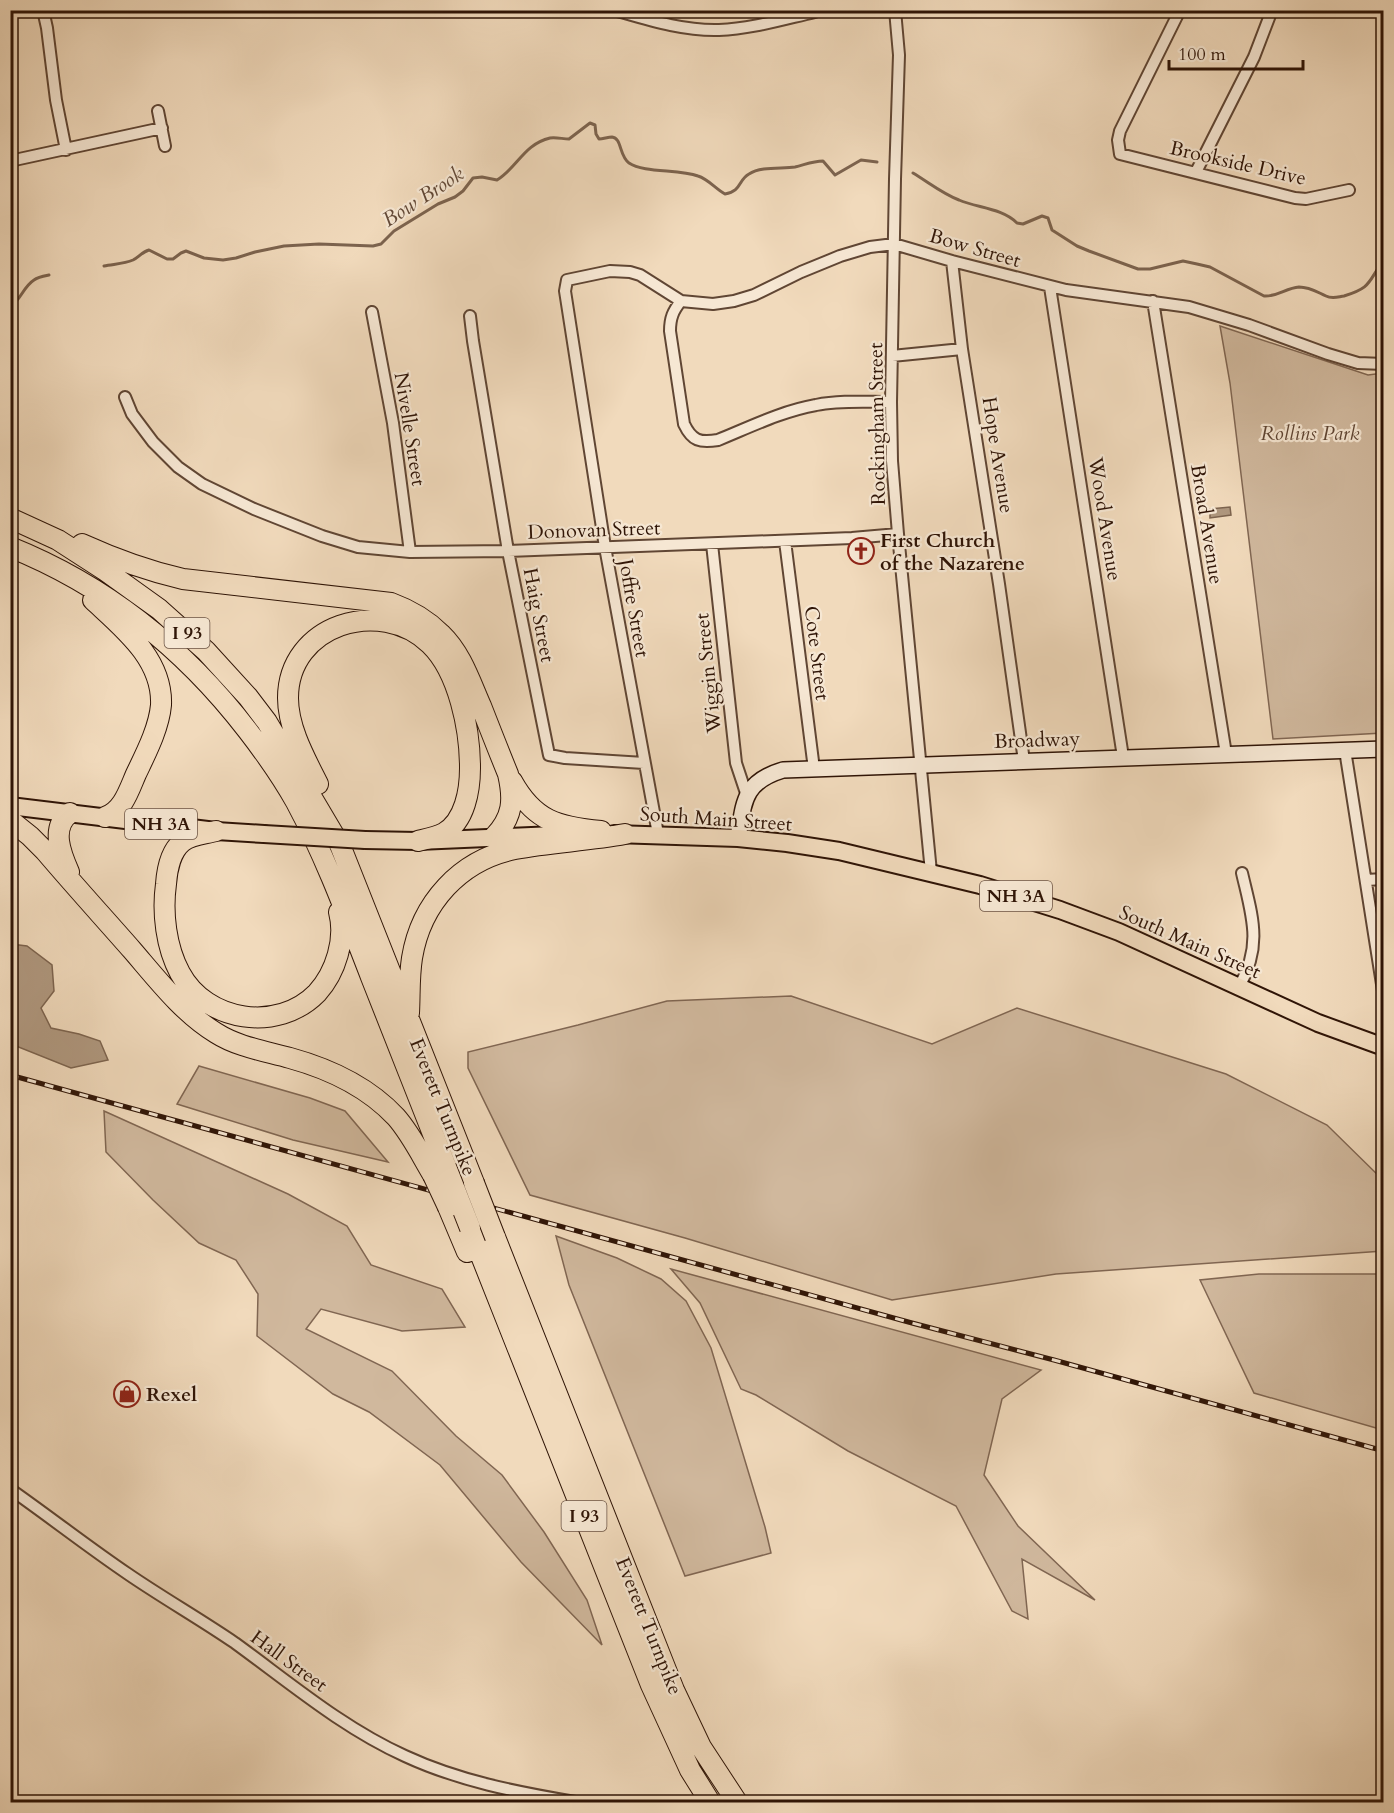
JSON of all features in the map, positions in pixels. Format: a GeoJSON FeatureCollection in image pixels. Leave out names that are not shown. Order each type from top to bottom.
{"type":"FeatureCollection","features":[{"type":"Feature","properties":{"kind":"highway"},"geometry":{"type":"LineString","coordinates":[[10,513],[38,523],[113,558],[153,572],[183,579],[391,603],[410,610],[443,635],[456,652],[466,670],[508,774],[520,796],[532,810],[550,822],[579,829],[625,834]]}},
{"type":"Feature","properties":{"kind":"highway","name":"Everett Turnpike"},"geometry":{"type":"LineString","coordinates":[[10,518],[58,540],[106,571],[159,609],[206,651],[248,697],[267,722],[340,845],[674,1690],[701,1747],[734,1798]]}},
{"type":"Feature","properties":{"kind":"highway","name":"Everett Turnpike"},"geometry":{"type":"LineString","coordinates":[[10,547],[44,562],[105,596],[182,656],[225,701],[263,751],[294,800],[330,873],[439,1171],[470,1228],[663,1714],[690,1770],[709,1801]]}},
{"type":"Feature","properties":{"kind":"highway"},"geometry":{"type":"LineString","coordinates":[[44,562],[76,585],[126,632],[146,654],[157,678],[161,705],[152,738],[122,804],[111,815],[105,817]]}},
{"type":"Feature","properties":{"kind":"highway"},"geometry":{"type":"LineString","coordinates":[[340,845],[332,813],[299,743],[289,707],[289,687],[294,667],[303,652],[327,632],[341,624],[363,620],[396,625],[428,642],[439,655],[450,676],[464,715],[470,746],[469,785],[464,806],[459,818],[450,829],[418,841]]}},
{"type":"Feature","properties":{"kind":"highway"},"geometry":{"type":"LineString","coordinates":[[494,837],[505,824],[511,808],[512,792],[508,774]]}},
{"type":"Feature","properties":{"kind":"highway"},"geometry":{"type":"LineString","coordinates":[[70,813],[62,819],[60,824],[60,843],[65,863],[79,891]]}},
{"type":"Feature","properties":{"kind":"highway"},"geometry":{"type":"LineString","coordinates":[[10,820],[30,836],[165,988],[195,1018],[217,1034],[244,1046],[323,1068],[351,1081],[376,1098],[396,1118],[439,1171],[448,1207],[538,1426],[587,1524]]}},
{"type":"Feature","properties":{"kind":"highway"},"geometry":{"type":"LineString","coordinates":[[216,831],[189,837],[175,850],[168,869],[165,887],[166,925],[176,963],[181,975],[193,990],[217,1008],[251,1018],[266,1018],[303,1004],[322,986],[334,965],[341,937],[340,919],[316,855],[314,839]]}},
{"type":"Feature","properties":{"kind":"highway"},"geometry":{"type":"LineString","coordinates":[[409,1022],[410,977],[417,939],[428,910],[440,892],[454,878],[484,858],[515,849],[625,834]]}},
{"type":"Feature","properties":{"kind":"main road","name":"South Main Street"},"geometry":{"type":"LineString","coordinates":[[10,806],[216,831],[365,840],[418,841],[658,834],[738,838],[839,851],[931,872],[1060,910],[1119,932],[1318,1023],[1383,1047]]}},
{"type":"Feature","properties":{"kind":"street"},"geometry":{"type":"LineString","coordinates":[[43,10],[66,150]]}},
{"type":"Feature","properties":{"kind":"street"},"geometry":{"type":"LineString","coordinates":[[614,10],[672,26],[705,30],[734,29],[769,16],[815,12]]}},
{"type":"Feature","properties":{"kind":"street","name":"Rockingham Street"},"geometry":{"type":"LineString","coordinates":[[894,10],[899,55],[891,402],[892,461],[931,872]]}},
{"type":"Feature","properties":{"kind":"street","name":"Brookside Drive"},"geometry":{"type":"LineString","coordinates":[[1180,10],[1120,131],[1118,140],[1120,154],[1295,198],[1306,199],[1349,190]]}},
{"type":"Feature","properties":{"kind":"street"},"geometry":{"type":"LineString","coordinates":[[1196,172],[1254,57],[1272,10]]}},
{"type":"Feature","properties":{"kind":"street"},"geometry":{"type":"LineString","coordinates":[[158,111],[165,146]]}},
{"type":"Feature","properties":{"kind":"street"},"geometry":{"type":"LineString","coordinates":[[10,161],[162,128]]}},
{"type":"Feature","properties":{"kind":"street","name":"Bow Street"},"geometry":{"type":"LineString","coordinates":[[567,280],[610,271],[630,272],[640,275],[681,301],[713,304],[754,295],[840,256],[870,247],[894,244],[1050,287],[1153,301],[1209,312],[1358,363],[1383,364]]}},
{"type":"Feature","properties":{"kind":"street","name":"Hope Avenue"},"geometry":{"type":"LineString","coordinates":[[952,261],[962,349],[998,573],[1024,761]]}},
{"type":"Feature","properties":{"kind":"street","name":"Joffre Street"},"geometry":{"type":"LineString","coordinates":[[567,280],[566,291],[605,548],[658,834]]}},
{"type":"Feature","properties":{"kind":"street","name":"Wood Avenue"},"geometry":{"type":"LineString","coordinates":[[1050,287],[1123,758]]}},
{"type":"Feature","properties":{"kind":"street"},"geometry":{"type":"LineString","coordinates":[[681,301],[673,310],[670,331],[684,424],[689,433],[698,440],[708,442],[718,440],[795,410],[816,405],[837,402],[891,402]]}},
{"type":"Feature","properties":{"kind":"street","name":"Broad Avenue"},"geometry":{"type":"LineString","coordinates":[[1153,301],[1226,754]]}},
{"type":"Feature","properties":{"kind":"street","name":"Nivelle Street"},"geometry":{"type":"LineString","coordinates":[[372,312],[393,423],[410,552]]}},
{"type":"Feature","properties":{"kind":"street","name":"Haig Street"},"geometry":{"type":"LineString","coordinates":[[470,316],[508,551],[549,755],[644,763]]}},
{"type":"Feature","properties":{"kind":"street"},"geometry":{"type":"LineString","coordinates":[[892,356],[962,349]]}},
{"type":"Feature","properties":{"kind":"street","name":"Donovan Street"},"geometry":{"type":"LineString","coordinates":[[125,397],[132,414],[153,442],[178,467],[202,484],[254,509],[358,547],[410,552],[508,551],[785,541],[898,534]]}},
{"type":"Feature","properties":{"kind":"street","name":"Cote Street"},"geometry":{"type":"LineString","coordinates":[[785,541],[814,768]]}},
{"type":"Feature","properties":{"kind":"street","name":"Wiggin Street"},"geometry":{"type":"LineString","coordinates":[[712,544],[736,763],[747,796]]}},
{"type":"Feature","properties":{"kind":"street","name":"Broadway"},"geometry":{"type":"LineString","coordinates":[[747,796],[753,785],[761,779],[783,770],[1383,749]]}},
{"type":"Feature","properties":{"kind":"street"},"geometry":{"type":"LineString","coordinates":[[1345,750],[1383,997]]}},
{"type":"Feature","properties":{"kind":"street"},"geometry":{"type":"LineString","coordinates":[[738,838],[743,804],[747,796]]}},
{"type":"Feature","properties":{"kind":"street"},"geometry":{"type":"LineString","coordinates":[[1239,987],[1250,965],[1254,945],[1250,904],[1242,873]]}},
{"type":"Feature","properties":{"kind":"street"},"geometry":{"type":"LineString","coordinates":[[1366,880],[1383,879]]}},
{"type":"Feature","properties":{"kind":"street","name":"Hall Street"},"geometry":{"type":"LineString","coordinates":[[10,1489],[128,1573],[233,1642],[359,1732],[433,1768],[508,1795],[575,1803]]}},
{"type":"Feature","properties":{"kind":"green space","name":"Rollins Park"},"geometry":{"type":"Polygon","coordinates":[[[1220,326],[1368,375],[1383,373],[1383,733],[1273,739],[1230,383],[1220,326]]]}},
{"type":"Feature","properties":{"kind":"green space"},"geometry":{"type":"Polygon","coordinates":[[[791,996],[932,1044],[1017,1008],[1226,1074],[1327,1125],[1383,1180],[1383,1251],[1056,1274],[892,1300],[685,1238],[530,1195],[468,1068],[468,1052],[667,1001],[791,996]]]}},
{"type":"Feature","properties":{"kind":"green space"},"geometry":{"type":"Polygon","coordinates":[[[199,1066],[310,1098],[345,1111],[388,1162],[293,1140],[177,1104],[199,1066]]]}},
{"type":"Feature","properties":{"kind":"green space"},"geometry":{"type":"Polygon","coordinates":[[[104,1111],[288,1194],[347,1226],[371,1265],[442,1289],[465,1327],[402,1331],[321,1309],[306,1329],[392,1371],[456,1436],[502,1475],[544,1532],[587,1600],[602,1645],[521,1562],[440,1465],[369,1412],[333,1394],[257,1336],[258,1294],[236,1260],[199,1243],[106,1152],[104,1111]]]}},
{"type":"Feature","properties":{"kind":"green space"},"geometry":{"type":"Polygon","coordinates":[[[556,1236],[617,1258],[661,1279],[686,1301],[711,1348],[771,1553],[685,1576],[569,1285],[556,1236]]]}},
{"type":"Feature","properties":{"kind":"green space"},"geometry":{"type":"Polygon","coordinates":[[[671,1269],[1041,1370],[1002,1399],[984,1475],[1018,1526],[1095,1600],[1022,1559],[1028,1619],[1012,1611],[956,1506],[848,1451],[756,1395],[741,1389],[700,1303],[671,1269]]]}},
{"type":"Feature","properties":{"kind":"green space"},"geometry":{"type":"Polygon","coordinates":[[[1259,1274],[1383,1274],[1383,1430],[1254,1393],[1200,1280],[1259,1274]]]}},
{"type":"Feature","properties":{"kind":"shaded area"},"geometry":{"type":"Polygon","coordinates":[[[1230,507],[1231,515],[1210,518],[1210,509],[1230,507]]]}},
{"type":"Feature","properties":{"kind":"shaded area"},"geometry":{"type":"Polygon","coordinates":[[[11,944],[27,946],[52,965],[54,991],[41,1008],[51,1028],[100,1041],[108,1060],[71,1068],[11,1044],[11,944]]]}},
{"type":"Feature","properties":{"kind":"waterway","name":"Bow Brook"},"geometry":{"type":"LineString","coordinates":[[104,266],[130,261],[149,250],[167,259],[173,259],[186,251],[204,258],[223,260],[284,246],[319,244],[373,246],[381,244],[394,231],[438,204],[455,197],[473,178],[497,180],[534,145],[550,138],[569,139],[590,123],[595,125],[599,139],[612,137],[617,140],[629,163],[643,168],[698,176],[725,194],[737,188],[743,179],[754,171],[795,167],[823,161],[835,175],[861,160],[877,162]]}},
{"type":"Feature","properties":{"kind":"waterway","name":"Bow Brook"},"geometry":{"type":"LineString","coordinates":[[913,173],[953,197],[997,211],[1017,223],[1023,224],[1042,216],[1048,218],[1052,230],[1077,246],[1138,269],[1150,269],[1183,261],[1210,267],[1264,296],[1299,287],[1330,297],[1344,296],[1365,286],[1384,260]]}},
{"type":"Feature","properties":{"kind":"waterway","name":"Bow Brook"},"geometry":{"type":"LineString","coordinates":[[10,307],[30,283],[37,278],[49,275]]}},
{"type":"Feature","properties":{"kind":"railway"},"geometry":{"type":"LineString","coordinates":[[10,1075],[1384,1451]]}},
{"type":"Feature","properties":{"kind":"place","name":"First Church of the Nazarene"},"geometry":{"type":"Point","coordinates":[861,551]}},
{"type":"Feature","properties":{"kind":"place","name":"Rexel"},"geometry":{"type":"Point","coordinates":[127,1394]}}]}
